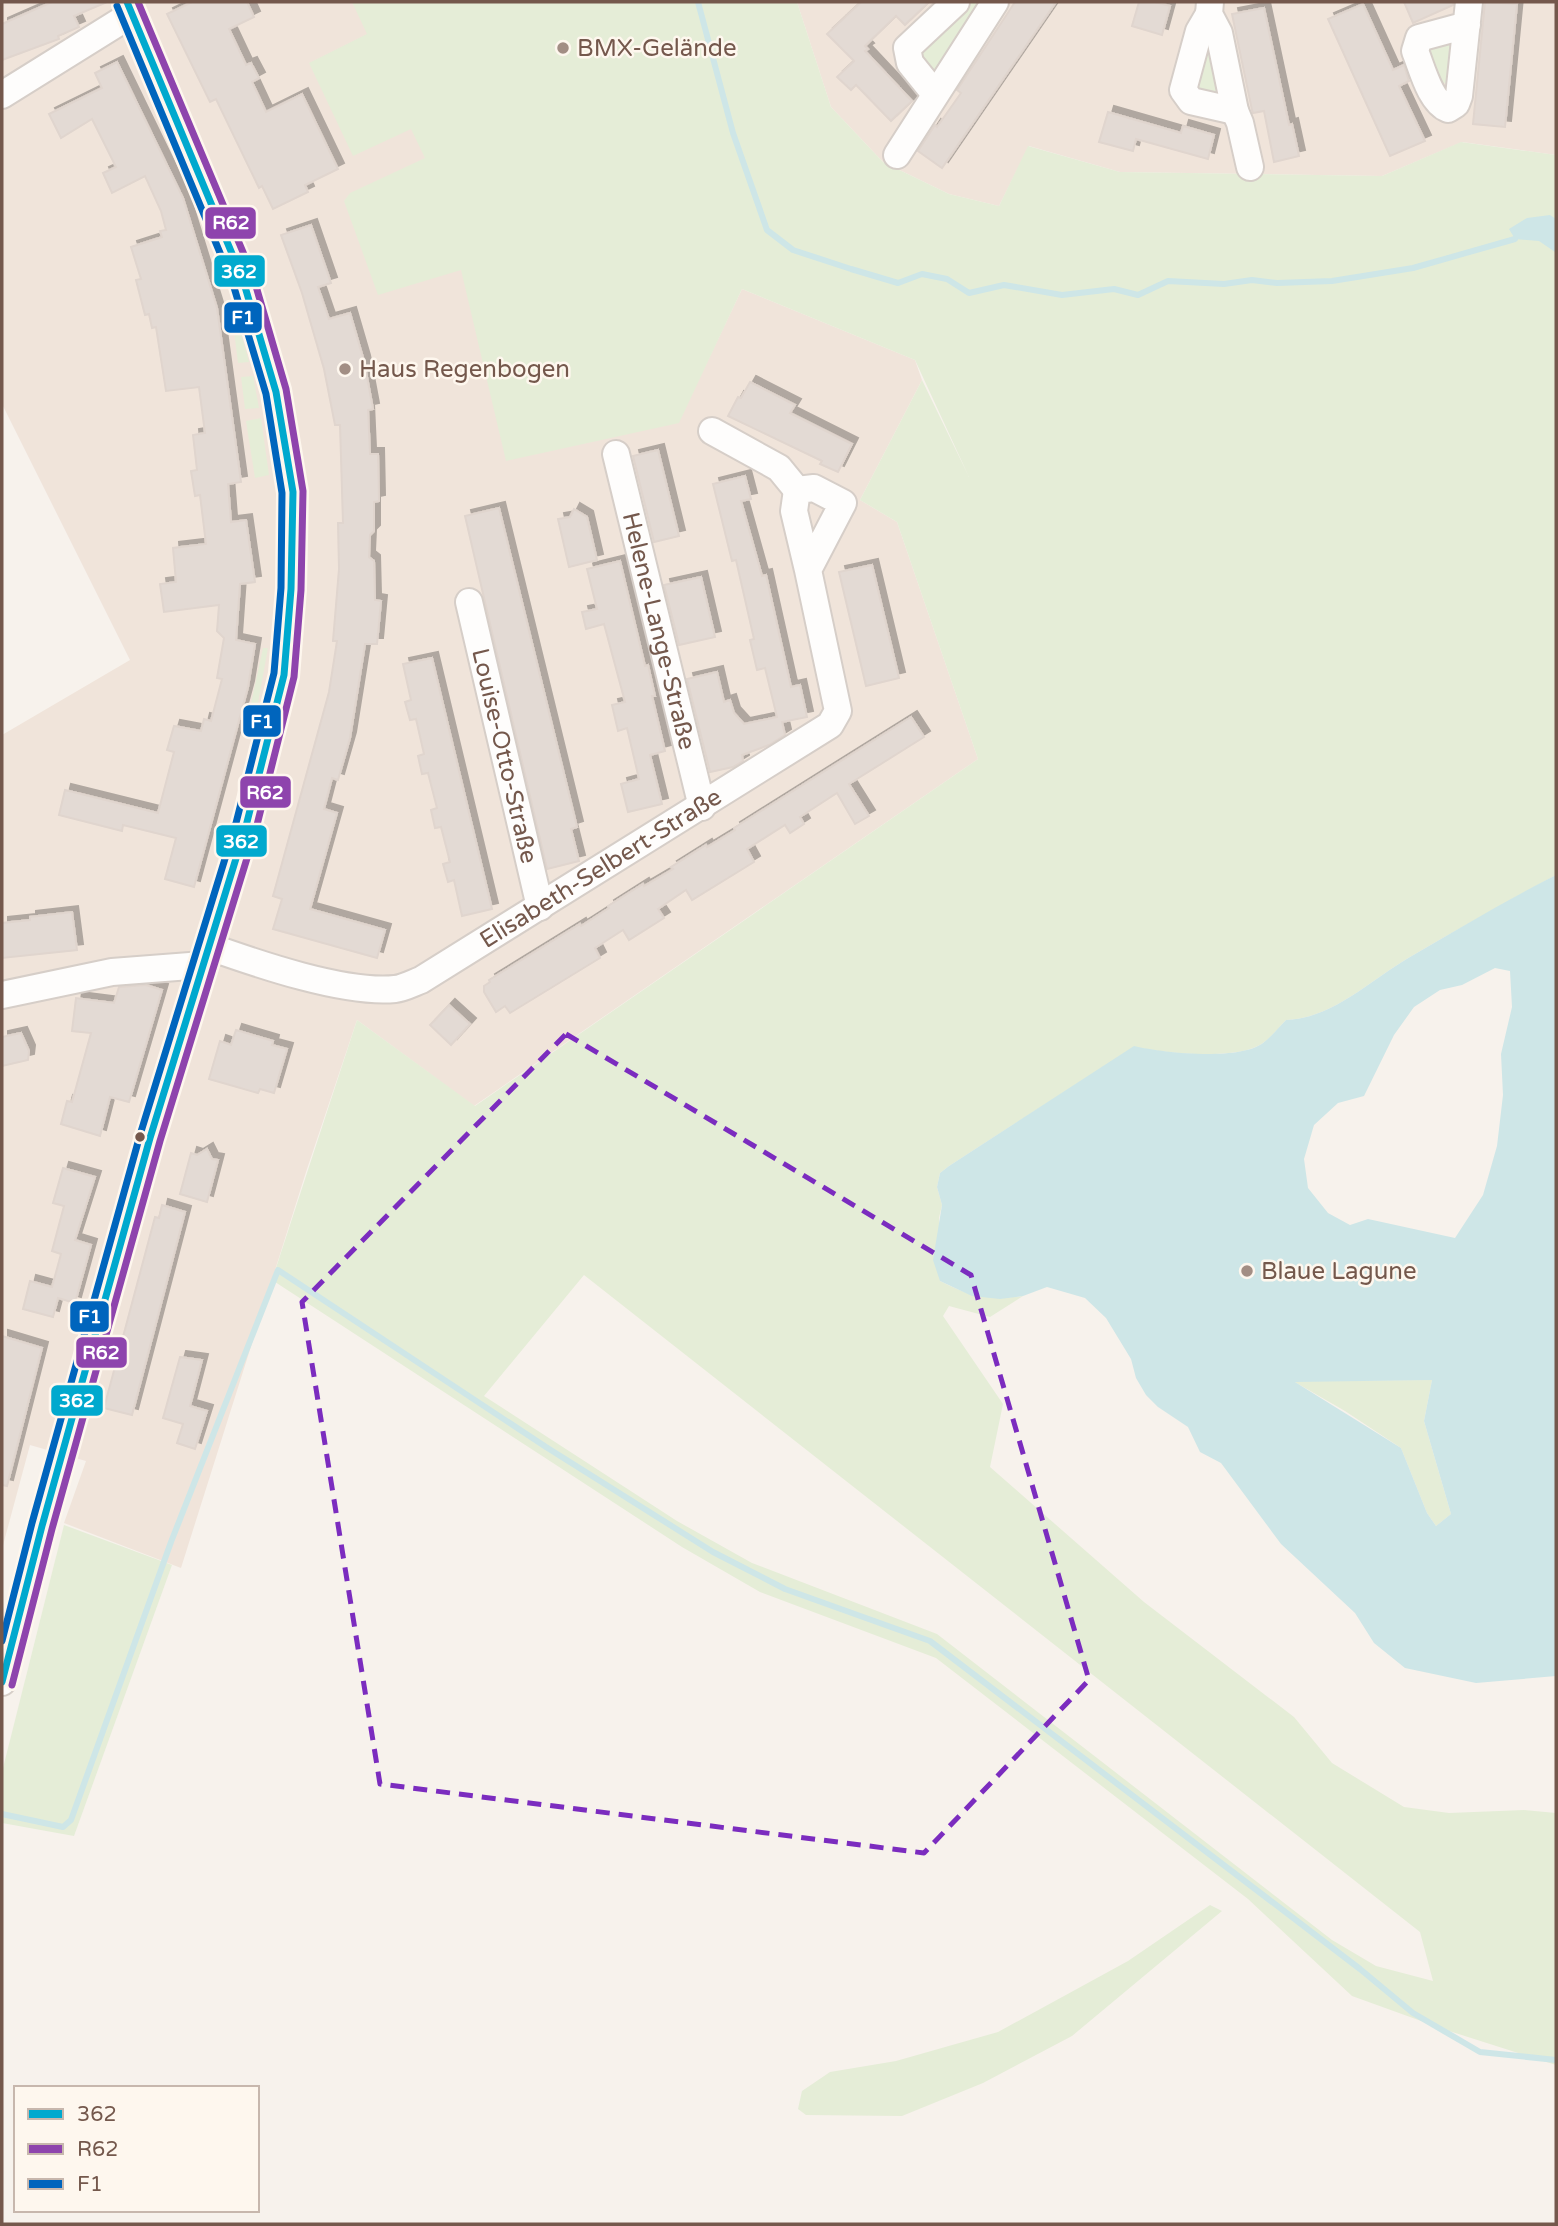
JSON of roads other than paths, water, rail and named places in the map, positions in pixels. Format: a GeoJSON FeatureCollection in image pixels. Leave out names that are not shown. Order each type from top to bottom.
{"type":"FeatureCollection","features":[{"type":"Feature","properties":{"kind":"street"},"geometry":{"type":"LineString","coordinates":[[935,94],[910,63],[907,48],[956,2]]}},
{"type":"Feature","properties":{"kind":"street"},"geometry":{"type":"LineString","coordinates":[[897,155],[995,2]]}},
{"type":"Feature","properties":{"kind":"street"},"geometry":{"type":"LineString","coordinates":[[2,95],[129,8],[243,280],[276,392],[293,492],[291,589],[284,675],[246,826],[150,1138],[42,1526],[2,1682]]}},
{"type":"Feature","properties":{"kind":"street"},"geometry":{"type":"LineString","coordinates":[[1210,8],[1199,31],[1183,90],[1191,101],[1235,111]]}},
{"type":"Feature","properties":{"kind":"street"},"geometry":{"type":"LineString","coordinates":[[1210,8],[1219,33],[1250,167]]}},
{"type":"Feature","properties":{"kind":"street"},"geometry":{"type":"LineString","coordinates":[[712,432],[779,468],[797,490],[814,488],[843,503],[808,570]]}},
{"type":"Feature","properties":{"kind":"street","name":"Helene-Lange-Straße"},"geometry":{"type":"LineString","coordinates":[[616,454],[702,807]]}},
{"type":"Feature","properties":{"kind":"street","name":"Elisabeth-Selbert-Straße"},"geometry":{"type":"LineString","coordinates":[[206,956],[319,980],[372,989],[398,989],[421,980],[830,725],[838,711],[794,511],[797,490]]}},
{"type":"Feature","properties":{"kind":"street","name":"Louise-Otto-Straße"},"geometry":{"type":"LineString","coordinates":[[469,602],[540,907]]}},
{"type":"Feature","properties":{"kind":"street"},"geometry":{"type":"LineString","coordinates":[[2,995],[206,956]]}},
{"type":"Feature","properties":{"kind":"water"},"geometry":{"type":"Polygon","coordinates":[[[1550,215],[1556,219],[1556,265],[1555,252],[1539,241],[1515,239],[1509,229],[1527,218],[1550,215]]]}},
{"type":"Feature","properties":{"kind":"water","name":"Blaue Lagune"},"geometry":{"type":"Polygon","coordinates":[[[1556,875],[1556,1676],[1476,1683],[1405,1668],[1374,1643],[1355,1613],[1281,1544],[1221,1463],[1200,1452],[1188,1427],[1158,1407],[1146,1395],[1136,1378],[1131,1359],[1106,1318],[1085,1298],[1047,1287],[1023,1296],[1000,1299],[972,1296],[940,1281],[933,1260],[942,1205],[937,1187],[940,1173],[949,1166],[1134,1046],[1200,1054],[1252,1049],[1266,1041],[1286,1020],[1320,1013],[1336,1005],[1410,957],[1556,875]],[[1495,968],[1462,985],[1440,990],[1414,1007],[1394,1035],[1364,1096],[1338,1103],[1314,1125],[1304,1159],[1308,1188],[1328,1213],[1350,1225],[1368,1219],[1455,1238],[1483,1195],[1497,1146],[1503,1095],[1501,1054],[1512,1007],[1510,971],[1495,968]],[[1432,1380],[1295,1382],[1401,1448],[1427,1513],[1436,1526],[1451,1514],[1424,1421],[1432,1380]]]}},
{"type":"Feature","properties":{"kind":"waterway"},"geometry":{"type":"LineString","coordinates":[[698,2],[733,133],[767,230],[793,250],[898,283],[922,274],[947,279],[969,293],[1004,285],[1062,295],[1114,289],[1138,295],[1168,281],[1224,284],[1252,280],[1277,283],[1332,281],[1413,268],[1515,239]]}},
{"type":"Feature","properties":{"kind":"waterway"},"geometry":{"type":"LineString","coordinates":[[2,1814],[63,1827],[71,1820],[171,1542],[278,1270],[546,1447],[713,1552],[785,1589],[930,1641],[1360,1969],[1413,2013],[1480,2052],[1556,2060]]}},
{"type":"Feature","properties":{"kind":"place","name":"BMX-Gelände"},"geometry":{"type":"Point","coordinates":[563,48]}},
{"type":"Feature","properties":{"kind":"place","name":"Haus Regenbogen"},"geometry":{"type":"Point","coordinates":[345,369]}},
{"type":"Feature","properties":{"kind":"place","name":"Blaue Lagune"},"geometry":{"type":"Point","coordinates":[1247,1271]}}]}
